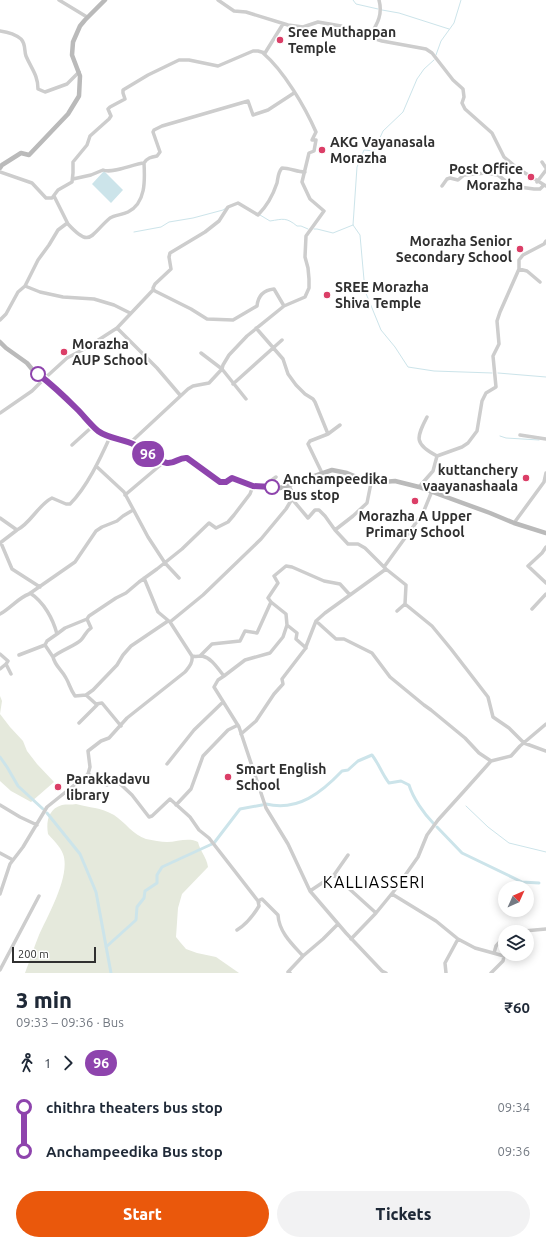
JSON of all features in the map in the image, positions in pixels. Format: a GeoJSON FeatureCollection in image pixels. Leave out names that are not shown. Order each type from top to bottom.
{"type":"FeatureCollection","features":[{"type":"Feature","properties":{"kind":"main road"},"geometry":{"type":"LineString","coordinates":[[0,171],[2,165],[21,153],[29,155],[68,114],[79,96],[80,76],[72,55],[73,42],[80,26],[87,16],[106,0]]}},
{"type":"Feature","properties":{"kind":"main road"},"geometry":{"type":"LineString","coordinates":[[0,342],[27,363],[36,374],[44,379],[74,406],[99,431],[110,437],[131,442],[150,455],[164,462],[172,463],[183,457],[187,458],[220,482],[235,478],[253,486],[280,488],[332,470],[347,473],[371,483],[395,481],[419,487],[514,523],[546,533]]}},
{"type":"Feature","properties":{"kind":"street"},"geometry":{"type":"LineString","coordinates":[[58,0],[87,16]]}},
{"type":"Feature","properties":{"kind":"street"},"geometry":{"type":"LineString","coordinates":[[218,0],[234,11],[246,12],[283,24],[304,27],[318,22],[328,23],[382,41],[426,49],[432,53],[453,80],[463,89],[464,97],[462,103],[465,108],[492,133],[504,157],[537,182],[545,186]]}},
{"type":"Feature","properties":{"kind":"street"},"geometry":{"type":"LineString","coordinates":[[370,36],[379,22],[380,0]]}},
{"type":"Feature","properties":{"kind":"street"},"geometry":{"type":"LineString","coordinates":[[263,53],[265,53],[283,24]]}},
{"type":"Feature","properties":{"kind":"street"},"geometry":{"type":"LineString","coordinates":[[0,30],[21,39],[26,48],[26,55],[36,74],[38,89],[46,92],[67,84],[79,72]]}},
{"type":"Feature","properties":{"kind":"street"},"geometry":{"type":"LineString","coordinates":[[0,171],[32,183],[46,198],[52,198],[58,190],[72,182],[73,162],[87,145],[90,136],[111,116],[108,109],[124,99],[123,90],[148,75],[179,60],[189,60],[218,66],[252,51],[263,53],[273,62],[312,122],[316,132],[312,140],[316,140],[314,151],[309,152],[302,182],[310,199],[324,210],[306,236],[305,257],[308,268],[309,288],[305,297],[284,306],[256,328],[229,355],[222,369],[209,383],[205,385],[193,386],[180,395],[131,442]]}},
{"type":"Feature","properties":{"kind":"street"},"geometry":{"type":"LineString","coordinates":[[73,179],[91,175],[102,170],[115,170],[144,163],[146,160],[157,156],[160,152],[153,132],[162,126],[248,101],[253,115],[268,110],[294,93]]}},
{"type":"Feature","properties":{"kind":"street"},"geometry":{"type":"LineString","coordinates":[[537,182],[546,169],[542,162]]}},
{"type":"Feature","properties":{"kind":"street"},"geometry":{"type":"LineString","coordinates":[[54,196],[68,224],[80,236],[88,238],[97,232],[113,216],[120,215],[131,210],[139,202],[143,193],[144,163]]}},
{"type":"Feature","properties":{"kind":"street"},"geometry":{"type":"LineString","coordinates":[[0,413],[32,391],[67,358],[86,348],[117,328],[154,290],[153,288],[155,284],[171,268],[169,257],[170,254],[205,232],[219,221],[228,207],[238,203],[259,214],[267,205],[277,183],[279,170],[282,168],[288,168],[298,172],[305,172]]}},
{"type":"Feature","properties":{"kind":"street"},"geometry":{"type":"LineString","coordinates":[[442,186],[447,179],[450,178],[458,180],[464,175],[486,173],[498,175],[512,186],[540,189],[545,186]]}},
{"type":"Feature","properties":{"kind":"street"},"geometry":{"type":"LineString","coordinates":[[0,320],[6,314],[18,292],[26,286],[38,260],[58,230],[68,224]]}},
{"type":"Feature","properties":{"kind":"street"},"geometry":{"type":"LineString","coordinates":[[427,417],[418,438],[424,450],[437,456],[462,447],[468,443],[477,430],[482,401],[486,394],[496,387],[494,356],[499,344],[497,321],[519,269],[519,260],[523,255],[544,244],[546,241]]}},
{"type":"Feature","properties":{"kind":"street"},"geometry":{"type":"LineString","coordinates":[[519,269],[527,271],[540,282]]}},
{"type":"Feature","properties":{"kind":"street"},"geometry":{"type":"LineString","coordinates":[[26,286],[40,292],[94,299],[114,305],[130,313]]}},
{"type":"Feature","properties":{"kind":"street"},"geometry":{"type":"LineString","coordinates":[[154,290],[191,308],[207,319],[233,320],[257,306],[258,298],[263,293],[272,289],[274,289],[284,306]]}},
{"type":"Feature","properties":{"kind":"street"},"geometry":{"type":"LineString","coordinates":[[117,328],[157,368],[180,395]]}},
{"type":"Feature","properties":{"kind":"street"},"geometry":{"type":"LineString","coordinates":[[256,328],[283,359],[288,374],[292,379],[305,394],[313,399],[328,434]]}},
{"type":"Feature","properties":{"kind":"street"},"geometry":{"type":"LineString","coordinates":[[234,384],[282,340]]}},
{"type":"Feature","properties":{"kind":"street"},"geometry":{"type":"LineString","coordinates":[[201,353],[222,369],[246,399]]}},
{"type":"Feature","properties":{"kind":"street"},"geometry":{"type":"LineString","coordinates":[[322,473],[308,444],[310,441],[328,434],[340,425]]}},
{"type":"Feature","properties":{"kind":"street"},"geometry":{"type":"LineString","coordinates":[[72,446],[93,426]]}},
{"type":"Feature","properties":{"kind":"street"},"geometry":{"type":"LineString","coordinates":[[520,435],[546,439]]}},
{"type":"Feature","properties":{"kind":"street"},"geometry":{"type":"LineString","coordinates":[[40,587],[12,568],[0,543],[22,527],[47,501],[52,498],[66,504],[70,504],[81,492],[110,437]]}},
{"type":"Feature","properties":{"kind":"street"},"geometry":{"type":"LineString","coordinates":[[419,487],[433,471],[437,456]]}},
{"type":"Feature","properties":{"kind":"street"},"geometry":{"type":"LineString","coordinates":[[125,495],[164,462]]}},
{"type":"Feature","properties":{"kind":"street"},"geometry":{"type":"LineString","coordinates":[[96,466],[125,495],[148,538],[164,563],[179,578]]}},
{"type":"Feature","properties":{"kind":"street"},"geometry":{"type":"LineString","coordinates":[[514,523],[544,482],[546,473]]}},
{"type":"Feature","properties":{"kind":"street"},"geometry":{"type":"LineString","coordinates":[[266,486],[276,476]]}},
{"type":"Feature","properties":{"kind":"street"},"geometry":{"type":"LineString","coordinates":[[335,530],[367,503],[371,483]]}},
{"type":"Feature","properties":{"kind":"street"},"geometry":{"type":"LineString","coordinates":[[289,485],[292,499],[308,518],[315,510],[319,510],[348,544],[358,544],[365,548],[406,586],[405,604],[397,611]]}},
{"type":"Feature","properties":{"kind":"street"},"geometry":{"type":"LineString","coordinates":[[19,655],[45,645],[47,641],[65,628],[88,619],[89,616],[126,593],[182,549],[209,523],[216,528],[228,522],[250,494],[253,486]]}},
{"type":"Feature","properties":{"kind":"street"},"geometry":{"type":"LineString","coordinates":[[241,734],[256,721],[274,694],[283,684],[282,678],[306,648],[316,621],[325,612],[385,568],[423,513],[432,491]]}},
{"type":"Feature","properties":{"kind":"street"},"geometry":{"type":"LineString","coordinates":[[45,645],[53,657],[54,663],[66,678],[75,696],[86,695],[93,690],[117,665],[131,646],[169,622],[203,595],[261,539],[286,509],[292,499]]}},
{"type":"Feature","properties":{"kind":"street"},"geometry":{"type":"LineString","coordinates":[[0,614],[10,608],[22,597],[40,587],[76,562],[96,531],[117,521],[133,510]]}},
{"type":"Feature","properties":{"kind":"street"},"geometry":{"type":"LineString","coordinates":[[0,518],[16,530]]}},
{"type":"Feature","properties":{"kind":"street"},"geometry":{"type":"LineString","coordinates":[[546,547],[528,566],[546,584]]}},
{"type":"Feature","properties":{"kind":"street"},"geometry":{"type":"LineString","coordinates":[[350,595],[340,584],[324,581],[286,566],[274,576],[278,584],[268,598],[286,614],[287,625],[283,638],[270,653],[245,660],[218,680],[214,687],[238,725],[266,808],[288,844],[310,891],[351,939],[382,971],[386,973]]}},
{"type":"Feature","properties":{"kind":"street"},"geometry":{"type":"LineString","coordinates":[[144,578],[146,586],[154,601],[154,606],[158,612],[169,622],[196,656],[212,661],[224,676]]}},
{"type":"Feature","properties":{"kind":"street"},"geometry":{"type":"LineString","coordinates":[[30,593],[49,613],[55,625],[57,634]]}},
{"type":"Feature","properties":{"kind":"street"},"geometry":{"type":"LineString","coordinates":[[532,608],[546,594]]}},
{"type":"Feature","properties":{"kind":"street"},"geometry":{"type":"LineString","coordinates":[[0,894],[13,860],[37,826],[44,812],[88,774],[90,767],[88,751],[101,741],[109,738],[127,718],[185,672],[196,656],[212,644],[240,641],[245,631],[257,633],[271,602]]}},
{"type":"Feature","properties":{"kind":"street"},"geometry":{"type":"LineString","coordinates":[[405,604],[432,626],[452,649],[488,697],[493,717],[509,728],[524,743],[546,751]]}},
{"type":"Feature","properties":{"kind":"street"},"geometry":{"type":"LineString","coordinates":[[53,657],[81,640],[88,629],[91,628],[88,619]]}},
{"type":"Feature","properties":{"kind":"street"},"geometry":{"type":"LineString","coordinates":[[316,621],[336,639],[344,639],[372,653],[390,677],[465,738],[479,753],[491,761]]}},
{"type":"Feature","properties":{"kind":"street"},"geometry":{"type":"LineString","coordinates":[[287,625],[297,633],[296,639],[306,648]]}},
{"type":"Feature","properties":{"kind":"street"},"geometry":{"type":"LineString","coordinates":[[0,654],[8,661],[6,664],[11,674]]}},
{"type":"Feature","properties":{"kind":"street"},"geometry":{"type":"LineString","coordinates":[[0,669],[6,664]]}},
{"type":"Feature","properties":{"kind":"street"},"geometry":{"type":"LineString","coordinates":[[86,695],[96,704],[102,703],[119,728]]}},
{"type":"Feature","properties":{"kind":"street"},"geometry":{"type":"LineString","coordinates":[[167,764],[194,730],[223,702]]}},
{"type":"Feature","properties":{"kind":"street"},"geometry":{"type":"LineString","coordinates":[[78,723],[99,704]]}},
{"type":"Feature","properties":{"kind":"street"},"geometry":{"type":"LineString","coordinates":[[351,939],[392,894],[418,857],[427,835],[438,820],[491,761],[511,756],[546,724]]}},
{"type":"Feature","properties":{"kind":"street"},"geometry":{"type":"LineString","coordinates":[[176,805],[191,790],[203,756],[228,730],[238,725]]}},
{"type":"Feature","properties":{"kind":"street"},"geometry":{"type":"LineString","coordinates":[[88,774],[107,785],[116,780],[132,795],[149,817],[170,799],[190,818],[199,830],[209,838],[258,901],[259,906],[254,915],[237,930]]}},
{"type":"Feature","properties":{"kind":"street"},"geometry":{"type":"LineString","coordinates":[[0,805],[37,826]]}},
{"type":"Feature","properties":{"kind":"street"},"geometry":{"type":"LineString","coordinates":[[0,853],[13,860]]}},
{"type":"Feature","properties":{"kind":"street"},"geometry":{"type":"LineString","coordinates":[[310,891],[334,875],[348,855]]}},
{"type":"Feature","properties":{"kind":"street"},"geometry":{"type":"LineString","coordinates":[[334,875],[376,913]]}},
{"type":"Feature","properties":{"kind":"street"},"geometry":{"type":"LineString","coordinates":[[392,894],[436,921],[458,939],[475,948],[504,956],[503,961],[491,973]]}},
{"type":"Feature","properties":{"kind":"street"},"geometry":{"type":"LineString","coordinates":[[0,970],[39,896]]}},
{"type":"Feature","properties":{"kind":"street"},"geometry":{"type":"LineString","coordinates":[[258,901],[262,899],[278,915],[278,922],[282,932],[303,956]]}},
{"type":"Feature","properties":{"kind":"street"},"geometry":{"type":"LineString","coordinates":[[290,973],[288,972],[303,956],[323,940],[338,924]]}},
{"type":"Feature","properties":{"kind":"street"},"geometry":{"type":"LineString","coordinates":[[534,930],[546,929]]}},
{"type":"Feature","properties":{"kind":"street"},"geometry":{"type":"LineString","coordinates":[[446,973],[445,963],[458,939]]}},
{"type":"Feature","properties":{"kind":"street"},"geometry":{"type":"LineString","coordinates":[[494,953],[498,944]]}},
{"type":"Feature","properties":{"kind":"shaded area"},"geometry":{"type":"Polygon","coordinates":[[[0,696],[2,701],[0,714],[0,696]]]}},
{"type":"Feature","properties":{"kind":"shaded area"},"geometry":{"type":"Polygon","coordinates":[[[0,714],[23,741],[27,751],[37,764],[54,782],[31,802],[11,791],[0,781],[0,714]]]}},
{"type":"Feature","properties":{"kind":"shaded area"},"geometry":{"type":"Polygon","coordinates":[[[76,804],[109,812],[137,835],[146,839],[165,842],[187,840],[198,842],[208,867],[182,894],[178,908],[176,937],[186,949],[216,957],[239,973],[25,973],[39,935],[53,906],[64,873],[65,863],[62,851],[48,834],[47,825],[49,816],[57,807],[76,804]]]}},
{"type":"Feature","properties":{"kind":"water"},"geometry":{"type":"Polygon","coordinates":[[[104,171],[123,190],[111,203],[92,184],[104,171]]]}},
{"type":"Feature","properties":{"kind":"waterway"},"geometry":{"type":"LineString","coordinates":[[353,0],[356,4],[378,9]]}},
{"type":"Feature","properties":{"kind":"waterway"},"geometry":{"type":"LineString","coordinates":[[436,55],[441,41],[454,23],[461,0]]}},
{"type":"Feature","properties":{"kind":"waterway"},"geometry":{"type":"LineString","coordinates":[[382,10],[399,13],[449,29]]}},
{"type":"Feature","properties":{"kind":"waterway"},"geometry":{"type":"LineString","coordinates":[[434,60],[424,69],[417,79],[403,112],[383,131],[374,151],[364,150],[357,167],[353,225],[360,235],[365,291],[381,330],[395,347],[408,367],[434,371],[492,373]]}},
{"type":"Feature","properties":{"kind":"waterway"},"geometry":{"type":"LineString","coordinates":[[134,232],[161,227],[169,222],[193,218],[226,208]]}},
{"type":"Feature","properties":{"kind":"waterway"},"geometry":{"type":"LineString","coordinates":[[260,215],[270,221],[281,219],[287,220],[297,226],[308,229]]}},
{"type":"Feature","properties":{"kind":"waterway"},"geometry":{"type":"LineString","coordinates":[[314,229],[333,233],[353,225]]}},
{"type":"Feature","properties":{"kind":"waterway"},"geometry":{"type":"LineString","coordinates":[[498,373],[546,377]]}},
{"type":"Feature","properties":{"kind":"waterway"},"geometry":{"type":"LineString","coordinates":[[500,436],[506,438],[539,440]]}},
{"type":"Feature","properties":{"kind":"waterway"},"geometry":{"type":"LineString","coordinates":[[266,804],[278,806],[299,803],[318,793],[342,771],[348,770],[358,761],[372,755],[389,783],[401,781],[409,785],[419,806],[434,824]]}},
{"type":"Feature","properties":{"kind":"waterway"},"geometry":{"type":"LineString","coordinates":[[0,757],[18,786],[43,809]]}},
{"type":"Feature","properties":{"kind":"waterway"},"geometry":{"type":"LineString","coordinates":[[214,843],[240,809],[262,805]]}},
{"type":"Feature","properties":{"kind":"waterway"},"geometry":{"type":"LineString","coordinates":[[466,806],[488,827],[509,843],[546,852]]}},
{"type":"Feature","properties":{"kind":"waterway"},"geometry":{"type":"LineString","coordinates":[[47,813],[80,854],[96,892],[111,973]]}},
{"type":"Feature","properties":{"kind":"waterway"},"geometry":{"type":"LineString","coordinates":[[437,827],[462,853],[522,882],[539,883]]}},
{"type":"Feature","properties":{"kind":"waterway"},"geometry":{"type":"LineString","coordinates":[[106,947],[136,920],[137,907],[144,898],[145,891],[157,883],[157,875],[162,867],[212,844]]}},
{"type":"Feature","properties":{"kind":"waterway"},"geometry":{"type":"LineString","coordinates":[[207,846],[211,845]]}},
{"type":"Feature","properties":{"kind":"bus line","name":"96"},"geometry":{"type":"LineString","coordinates":[[38,374],[99,431],[110,437],[125,442],[131,442],[150,455],[164,462],[172,463],[183,457],[190,459],[220,482],[226,482],[232,478],[235,478],[253,486],[272,487]]}},
{"type":"Feature","properties":{"kind":"place","name":"Sree Muthappan Temple"},"geometry":{"type":"Point","coordinates":[280,40]}},
{"type":"Feature","properties":{"kind":"place","name":"AKG Vayanasala Morazha"},"geometry":{"type":"Point","coordinates":[322,150]}},
{"type":"Feature","properties":{"kind":"place","name":"Post Office Morazha"},"geometry":{"type":"Point","coordinates":[531,177]}},
{"type":"Feature","properties":{"kind":"place","name":"Morazha Senior Secondary School"},"geometry":{"type":"Point","coordinates":[520,249]}},
{"type":"Feature","properties":{"kind":"place","name":"SREE Morazha Shiva Temple"},"geometry":{"type":"Point","coordinates":[327,295]}},
{"type":"Feature","properties":{"kind":"place","name":"Morazha AUP School"},"geometry":{"type":"Point","coordinates":[64,352]}},
{"type":"Feature","properties":{"kind":"place","name":"kuttanchery vaayanashaala"},"geometry":{"type":"Point","coordinates":[526,478]}},
{"type":"Feature","properties":{"kind":"place","name":"Anchampeedika Bus stop"},"geometry":{"type":"Point","coordinates":[272,487]}},
{"type":"Feature","properties":{"kind":"place","name":"Morazha A Upper Primary School"},"geometry":{"type":"Point","coordinates":[415,501]}},
{"type":"Feature","properties":{"kind":"place","name":"Smart English School"},"geometry":{"type":"Point","coordinates":[228,777]}},
{"type":"Feature","properties":{"kind":"place","name":"Parakkadavu library"},"geometry":{"type":"Point","coordinates":[58,787]}},
{"type":"Feature","properties":{"kind":"district","name":"KALLIASSERI"},"geometry":{"type":"Point","coordinates":[374,882]}}]}
